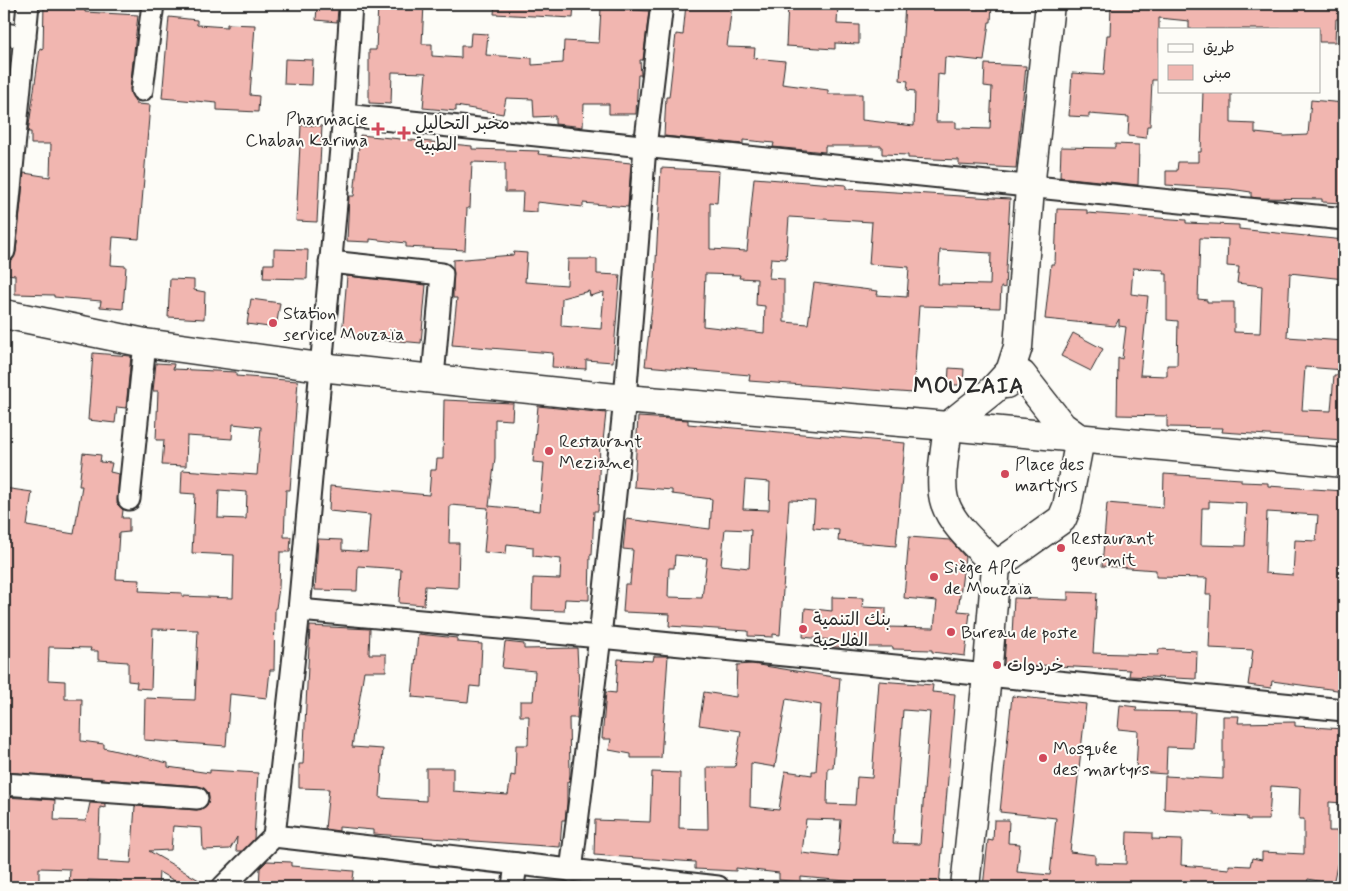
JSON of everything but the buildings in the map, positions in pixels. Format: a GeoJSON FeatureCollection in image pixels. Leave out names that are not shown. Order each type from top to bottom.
{"type":"FeatureCollection","features":[{"type":"Feature","properties":{"kind":"main road"},"geometry":{"type":"LineString","coordinates":[[1015,401],[1030,188],[1050,4]]}},
{"type":"Feature","properties":{"kind":"main road"},"geometry":{"type":"LineString","coordinates":[[4,314],[145,343],[320,367],[625,399],[948,426],[1015,401]]}},
{"type":"Feature","properties":{"kind":"main road"},"geometry":{"type":"LineString","coordinates":[[965,887],[987,676],[996,566],[953,518],[945,503],[942,488],[948,426],[993,390],[1062,426],[1080,439]]}},
{"type":"Feature","properties":{"kind":"main road"},"geometry":{"type":"LineString","coordinates":[[1015,401],[1080,439],[1344,463]]}},
{"type":"Feature","properties":{"kind":"main road"},"geometry":{"type":"LineString","coordinates":[[996,566],[1062,518],[1067,507],[1080,439]]}},
{"type":"Feature","properties":{"kind":"street"},"geometry":{"type":"LineString","coordinates":[[4,251],[28,4]]}},
{"type":"Feature","properties":{"kind":"street"},"geometry":{"type":"LineString","coordinates":[[142,90],[153,4]]}},
{"type":"Feature","properties":{"kind":"street"},"geometry":{"type":"LineString","coordinates":[[223,887],[274,836],[298,610],[344,115],[351,4]]}},
{"type":"Feature","properties":{"kind":"street"},"geometry":{"type":"LineString","coordinates":[[571,871],[600,637],[625,399],[646,147],[662,4]]}},
{"type":"Feature","properties":{"kind":"street"},"geometry":{"type":"LineString","coordinates":[[4,34],[25,37]]}},
{"type":"Feature","properties":{"kind":"street"},"geometry":{"type":"LineString","coordinates":[[344,115],[1030,188],[1344,219]]}},
{"type":"Feature","properties":{"kind":"street"},"geometry":{"type":"LineString","coordinates":[[330,262],[442,274],[433,378]]}},
{"type":"Feature","properties":{"kind":"street"},"geometry":{"type":"LineString","coordinates":[[129,499],[145,343]]}},
{"type":"Feature","properties":{"kind":"street"},"geometry":{"type":"LineString","coordinates":[[298,610],[600,637],[1344,710]]}},
{"type":"Feature","properties":{"kind":"street"},"geometry":{"type":"LineString","coordinates":[[4,784],[197,798]]}},
{"type":"Feature","properties":{"kind":"street"},"geometry":{"type":"LineString","coordinates":[[274,836],[718,887]]}},
{"type":"Feature","properties":{"kind":"street"},"geometry":{"type":"LineString","coordinates":[[513,887],[516,864]]}},
{"type":"Feature","properties":{"kind":"place","name":"Pharmacie Chaban Karima"},"geometry":{"type":"Point","coordinates":[378,129]}},
{"type":"Feature","properties":{"kind":"place","name":"مخبر التحاليل الطبية"},"geometry":{"type":"Point","coordinates":[404,133]}},
{"type":"Feature","properties":{"kind":"place","name":"Station service Mouzaïa"},"geometry":{"type":"Point","coordinates":[273,323]}},
{"type":"Feature","properties":{"kind":"place","name":"Restaurant Meziane"},"geometry":{"type":"Point","coordinates":[549,451]}},
{"type":"Feature","properties":{"kind":"place","name":"Place des martyrs"},"geometry":{"type":"Point","coordinates":[1005,474]}},
{"type":"Feature","properties":{"kind":"place","name":"Restaurant geurmit"},"geometry":{"type":"Point","coordinates":[1061,548]}},
{"type":"Feature","properties":{"kind":"place","name":"Siège APC de Mouzaïa"},"geometry":{"type":"Point","coordinates":[934,577]}},
{"type":"Feature","properties":{"kind":"place","name":"بنك التنمية الفلاحية"},"geometry":{"type":"Point","coordinates":[803,629]}},
{"type":"Feature","properties":{"kind":"place","name":"Bureau de poste"},"geometry":{"type":"Point","coordinates":[951,632]}},
{"type":"Feature","properties":{"kind":"place","name":"خردوات"},"geometry":{"type":"Point","coordinates":[997,665]}},
{"type":"Feature","properties":{"kind":"place","name":"Mosquée des martyrs"},"geometry":{"type":"Point","coordinates":[1043,758]}},
{"type":"Feature","properties":{"kind":"district","name":"MOUZAIA"},"geometry":{"type":"Point","coordinates":[969,385]}}]}
